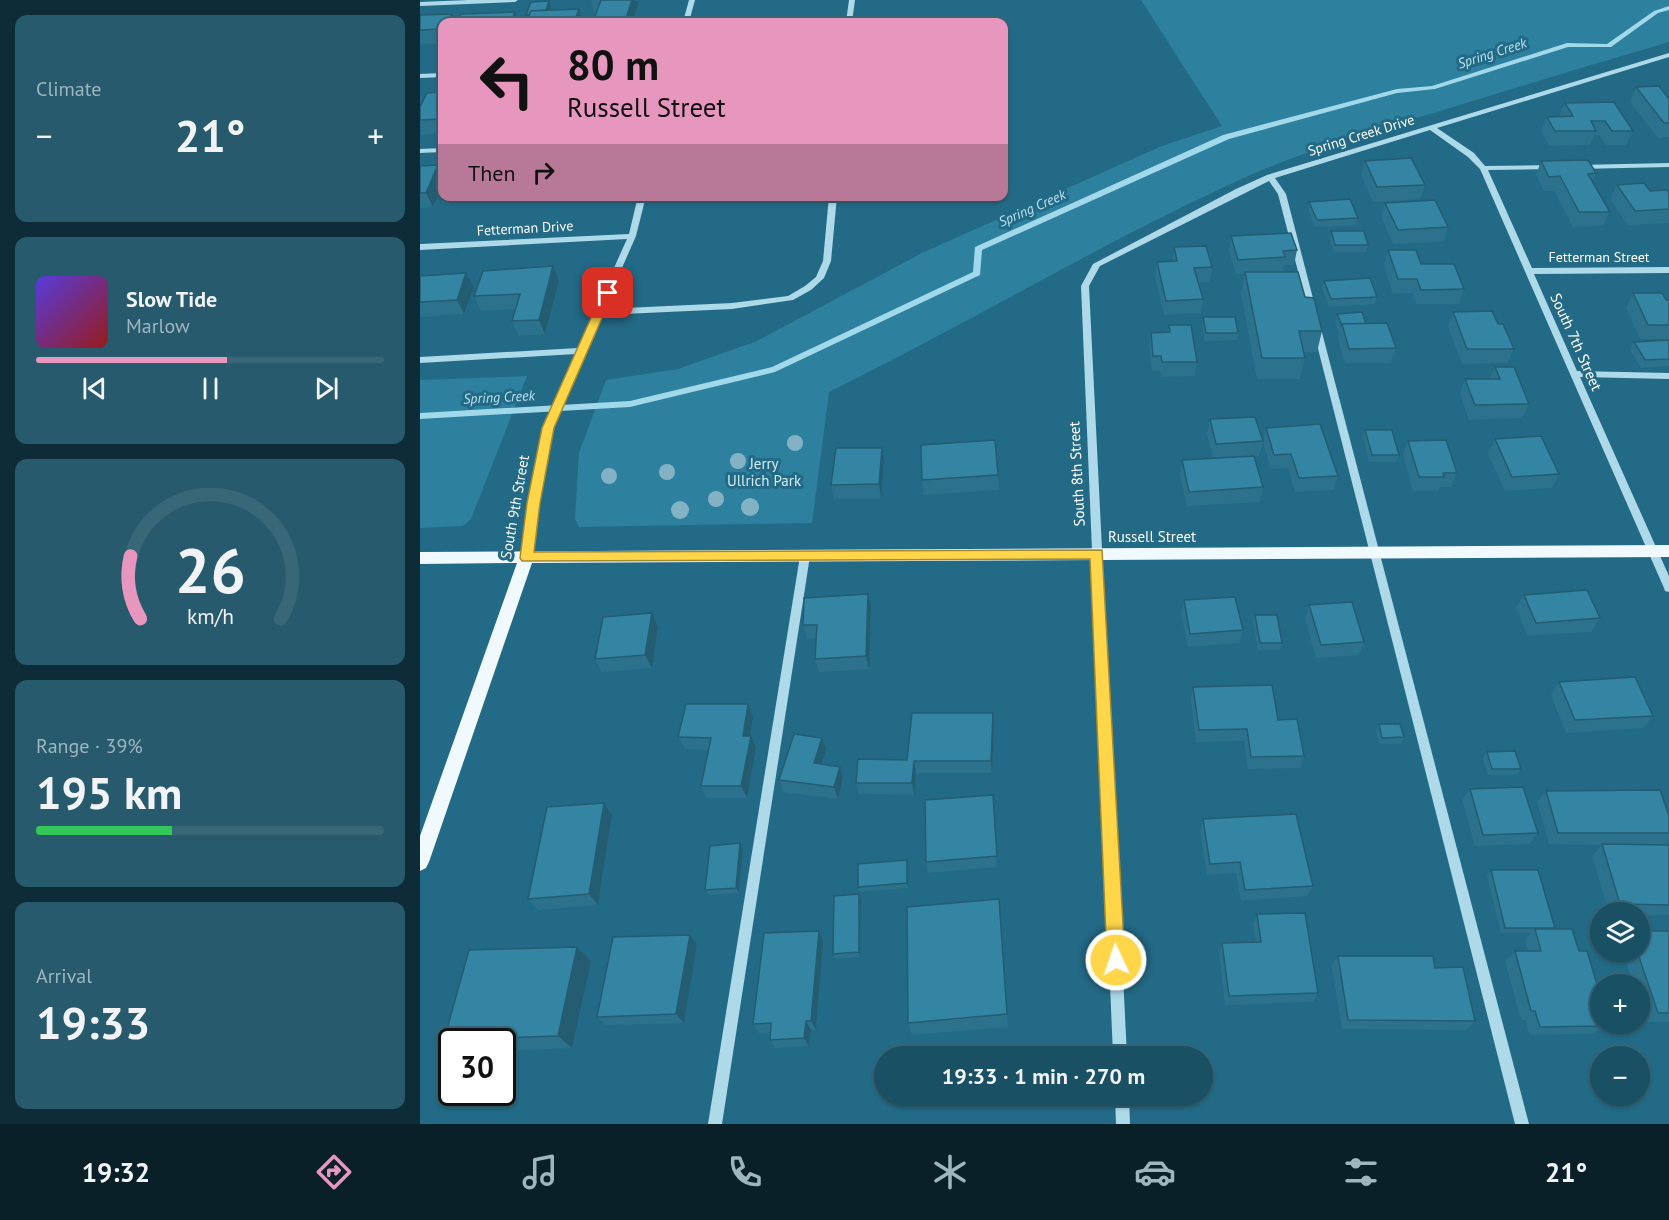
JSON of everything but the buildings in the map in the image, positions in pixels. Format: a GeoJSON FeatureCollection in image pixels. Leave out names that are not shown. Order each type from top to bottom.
{"type":"FeatureCollection","features":[{"type":"Feature","properties":{"kind":"main road","name":"Russell Street"},"geometry":{"type":"LineString","coordinates":[[420,558],[1669,550]]}},
{"type":"Feature","properties":{"kind":"main road","name":"South 9th Street"},"geometry":{"type":"LineString","coordinates":[[420,862],[526,558]]}},
{"type":"Feature","properties":{"kind":"street"},"geometry":{"type":"LineString","coordinates":[[420,4],[515,0]]}},
{"type":"Feature","properties":{"kind":"street"},"geometry":{"type":"LineString","coordinates":[[688,18],[692,0]]}},
{"type":"Feature","properties":{"kind":"street"},"geometry":{"type":"LineString","coordinates":[[850,18],[852,0]]}},
{"type":"Feature","properties":{"kind":"street","name":"Spring Creek Drive"},"geometry":{"type":"LineString","coordinates":[[1084,286],[1097,264],[1270,177],[1669,55]]}},
{"type":"Feature","properties":{"kind":"street"},"geometry":{"type":"LineString","coordinates":[[420,76],[438,75]]}},
{"type":"Feature","properties":{"kind":"street","name":"South 7th Street"},"geometry":{"type":"LineString","coordinates":[[1431,128],[1471,155],[1483,168],[1669,588]]}},
{"type":"Feature","properties":{"kind":"street"},"geometry":{"type":"LineString","coordinates":[[420,151],[438,150]]}},
{"type":"Feature","properties":{"kind":"street"},"geometry":{"type":"LineString","coordinates":[[1483,168],[1669,165]]}},
{"type":"Feature","properties":{"kind":"street"},"geometry":{"type":"LineString","coordinates":[[1270,177],[1282,194],[1522,1124]]}},
{"type":"Feature","properties":{"kind":"street","name":"South 9th Street"},"geometry":{"type":"LineString","coordinates":[[526,558],[533,503],[548,428],[632,236],[641,201]]}},
{"type":"Feature","properties":{"kind":"street"},"geometry":{"type":"LineString","coordinates":[[599,312],[762,304],[790,298],[820,278],[827,261],[833,201]]}},
{"type":"Feature","properties":{"kind":"street","name":"Fetterman Drive"},"geometry":{"type":"LineString","coordinates":[[420,247],[632,236]]}},
{"type":"Feature","properties":{"kind":"street","name":"Fetterman Street"},"geometry":{"type":"LineString","coordinates":[[1529,271],[1669,270]]}},
{"type":"Feature","properties":{"kind":"street","name":"South 8th Street"},"geometry":{"type":"LineString","coordinates":[[1084,286],[1120,1046]]}},
{"type":"Feature","properties":{"kind":"street"},"geometry":{"type":"LineString","coordinates":[[420,360],[583,351]]}},
{"type":"Feature","properties":{"kind":"street"},"geometry":{"type":"LineString","coordinates":[[1574,374],[1669,376]]}},
{"type":"Feature","properties":{"kind":"street"},"geometry":{"type":"LineString","coordinates":[[716,1124],[805,556]]}},
{"type":"Feature","properties":{"kind":"street"},"geometry":{"type":"LineString","coordinates":[[1123,1106],[1124,1124]]}},
{"type":"Feature","properties":{"kind":"green space","name":"Jerry Ullrich Park"},"geometry":{"type":"Polygon","coordinates":[[[1141,0],[1669,0],[1669,42],[1355,137],[1260,171],[1133,232],[829,392],[812,523],[579,527],[575,519],[579,453],[606,380],[678,369],[757,341],[924,252],[1162,146],[1222,126],[1141,0]]]}},
{"type":"Feature","properties":{"kind":"green space"},"geometry":{"type":"Polygon","coordinates":[[[527,376],[471,519],[463,526],[420,528],[420,380],[527,376]]]}},
{"type":"Feature","properties":{"kind":"waterway","name":"Spring Creek"},"geometry":{"type":"LineString","coordinates":[[420,416],[630,404],[775,369],[977,273],[978,249],[1226,137],[1397,91],[1433,88],[1567,45],[1609,46],[1656,12],[1669,8]]}},
{"type":"Feature","properties":{"kind":"route"},"geometry":{"type":"LineString","coordinates":[[608,293],[548,428],[533,503],[526,558],[1097,554],[1116,960]]}}]}
